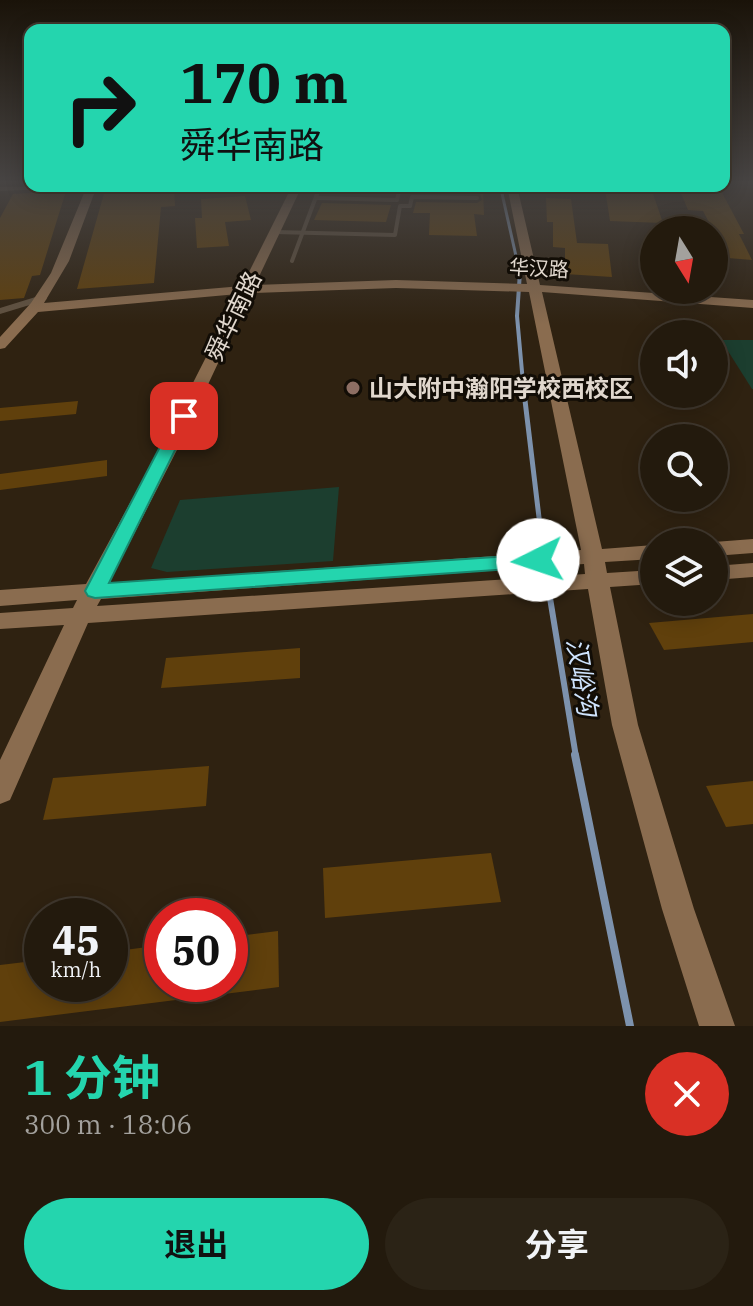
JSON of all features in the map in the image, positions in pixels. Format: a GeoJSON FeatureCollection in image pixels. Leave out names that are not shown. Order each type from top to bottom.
{"type":"FeatureCollection","features":[{"type":"Feature","properties":{"kind":"street"},"geometry":{"type":"LineString","coordinates":[[0,345],[39,303],[63,262],[73,230]]}},
{"type":"Feature","properties":{"kind":"street"},"geometry":{"type":"LineString","coordinates":[[517,230],[524,287],[593,556],[625,725],[678,909],[717,1026]]}},
{"type":"Feature","properties":{"kind":"street","name":"舜华南路"},"geometry":{"type":"LineString","coordinates":[[0,791],[80,616],[275,232]]}},
{"type":"Feature","properties":{"kind":"street","name":"华汉路"},"geometry":{"type":"LineString","coordinates":[[39,303],[347,285],[524,287],[753,304]]}},
{"type":"Feature","properties":{"kind":"street"},"geometry":{"type":"LineString","coordinates":[[0,311],[39,303]]}},
{"type":"Feature","properties":{"kind":"street"},"geometry":{"type":"LineString","coordinates":[[728,548],[753,546]]}},
{"type":"Feature","properties":{"kind":"street"},"geometry":{"type":"LineString","coordinates":[[0,598],[640,553]]}},
{"type":"Feature","properties":{"kind":"street"},"geometry":{"type":"LineString","coordinates":[[728,572],[753,570]]}},
{"type":"Feature","properties":{"kind":"street"},"geometry":{"type":"LineString","coordinates":[[0,621],[640,578]]}},
{"type":"Feature","properties":{"kind":"lane"},"geometry":{"type":"LineString","coordinates":[[292,261],[303,230]]}},
{"type":"Feature","properties":{"kind":"lane"},"geometry":{"type":"LineString","coordinates":[[275,232],[395,235],[396,230]]}},
{"type":"Feature","properties":{"kind":"green space"},"geometry":{"type":"Polygon","coordinates":[[[728,340],[753,340],[752,389],[728,351],[728,340]]]}},
{"type":"Feature","properties":{"kind":"green space"},"geometry":{"type":"Polygon","coordinates":[[[339,487],[333,561],[167,572],[151,568],[180,500],[339,487]]]}},
{"type":"Feature","properties":{"kind":"building"},"geometry":{"type":"Polygon","coordinates":[[[0,230],[54,230],[40,275],[32,276],[24,298],[0,300],[0,230]]]}},
{"type":"Feature","properties":{"kind":"building"},"geometry":{"type":"Polygon","coordinates":[[[94,230],[159,230],[154,283],[77,289],[94,230]]]}},
{"type":"Feature","properties":{"kind":"building"},"geometry":{"type":"Polygon","coordinates":[[[196,230],[226,230],[229,246],[197,248],[196,230]]]}},
{"type":"Feature","properties":{"kind":"building"},"geometry":{"type":"Polygon","coordinates":[[[429,230],[476,230],[477,236],[429,235],[429,230]]]}},
{"type":"Feature","properties":{"kind":"building"},"geometry":{"type":"Polygon","coordinates":[[[553,230],[575,230],[577,243],[608,244],[612,277],[565,274],[565,248],[553,247],[553,230]]]}},
{"type":"Feature","properties":{"kind":"building"},"geometry":{"type":"Polygon","coordinates":[[[728,230],[742,230],[744,234],[739,234],[752,260],[728,258],[728,230]]]}},
{"type":"Feature","properties":{"kind":"building"},"geometry":{"type":"Polygon","coordinates":[[[78,401],[76,414],[0,421],[0,408],[78,401]]]}},
{"type":"Feature","properties":{"kind":"building"},"geometry":{"type":"Polygon","coordinates":[[[107,460],[107,476],[0,490],[0,474],[107,460]]]}},
{"type":"Feature","properties":{"kind":"building"},"geometry":{"type":"Polygon","coordinates":[[[753,614],[753,642],[664,650],[649,623],[753,614]]]}},
{"type":"Feature","properties":{"kind":"building"},"geometry":{"type":"Polygon","coordinates":[[[300,648],[300,678],[161,688],[166,658],[300,648]]]}},
{"type":"Feature","properties":{"kind":"building"},"geometry":{"type":"Polygon","coordinates":[[[209,766],[206,806],[43,820],[53,778],[209,766]]]}},
{"type":"Feature","properties":{"kind":"building"},"geometry":{"type":"Polygon","coordinates":[[[753,781],[753,824],[726,827],[706,786],[753,781]]]}},
{"type":"Feature","properties":{"kind":"building"},"geometry":{"type":"Polygon","coordinates":[[[491,853],[501,902],[325,918],[323,868],[491,853]]]}},
{"type":"Feature","properties":{"kind":"building"},"geometry":{"type":"Polygon","coordinates":[[[278,931],[279,987],[248,991],[248,935],[278,931]]]}},
{"type":"Feature","properties":{"kind":"building"},"geometry":{"type":"Polygon","coordinates":[[[144,947],[144,1002],[159,1002],[0,1022],[0,965],[24,962],[24,1002],[128,1002],[128,950],[144,947]]]}},
{"type":"Feature","properties":{"kind":"waterway","name":"汉峪沟"},"geometry":{"type":"LineString","coordinates":[[510,230],[520,274]]}},
{"type":"Feature","properties":{"kind":"waterway","name":"汉峪沟"},"geometry":{"type":"LineString","coordinates":[[520,274],[517,316],[524,394]]}},
{"type":"Feature","properties":{"kind":"waterway","name":"汉峪沟"},"geometry":{"type":"LineString","coordinates":[[524,392],[543,551]]}},
{"type":"Feature","properties":{"kind":"waterway","name":"汉峪沟"},"geometry":{"type":"LineString","coordinates":[[542,549],[576,757]]}},
{"type":"Feature","properties":{"kind":"waterway","name":"汉峪沟"},"geometry":{"type":"LineString","coordinates":[[575,755],[630,1026]]}},
{"type":"Feature","properties":{"kind":"place","name":"山大附中瀚阳学校西校区"},"geometry":{"type":"Point","coordinates":[353,388]}},
{"type":"Feature","properties":{"kind":"route"},"geometry":{"type":"LineString","coordinates":[[184,416],[95,591],[538,560]]}}]}
